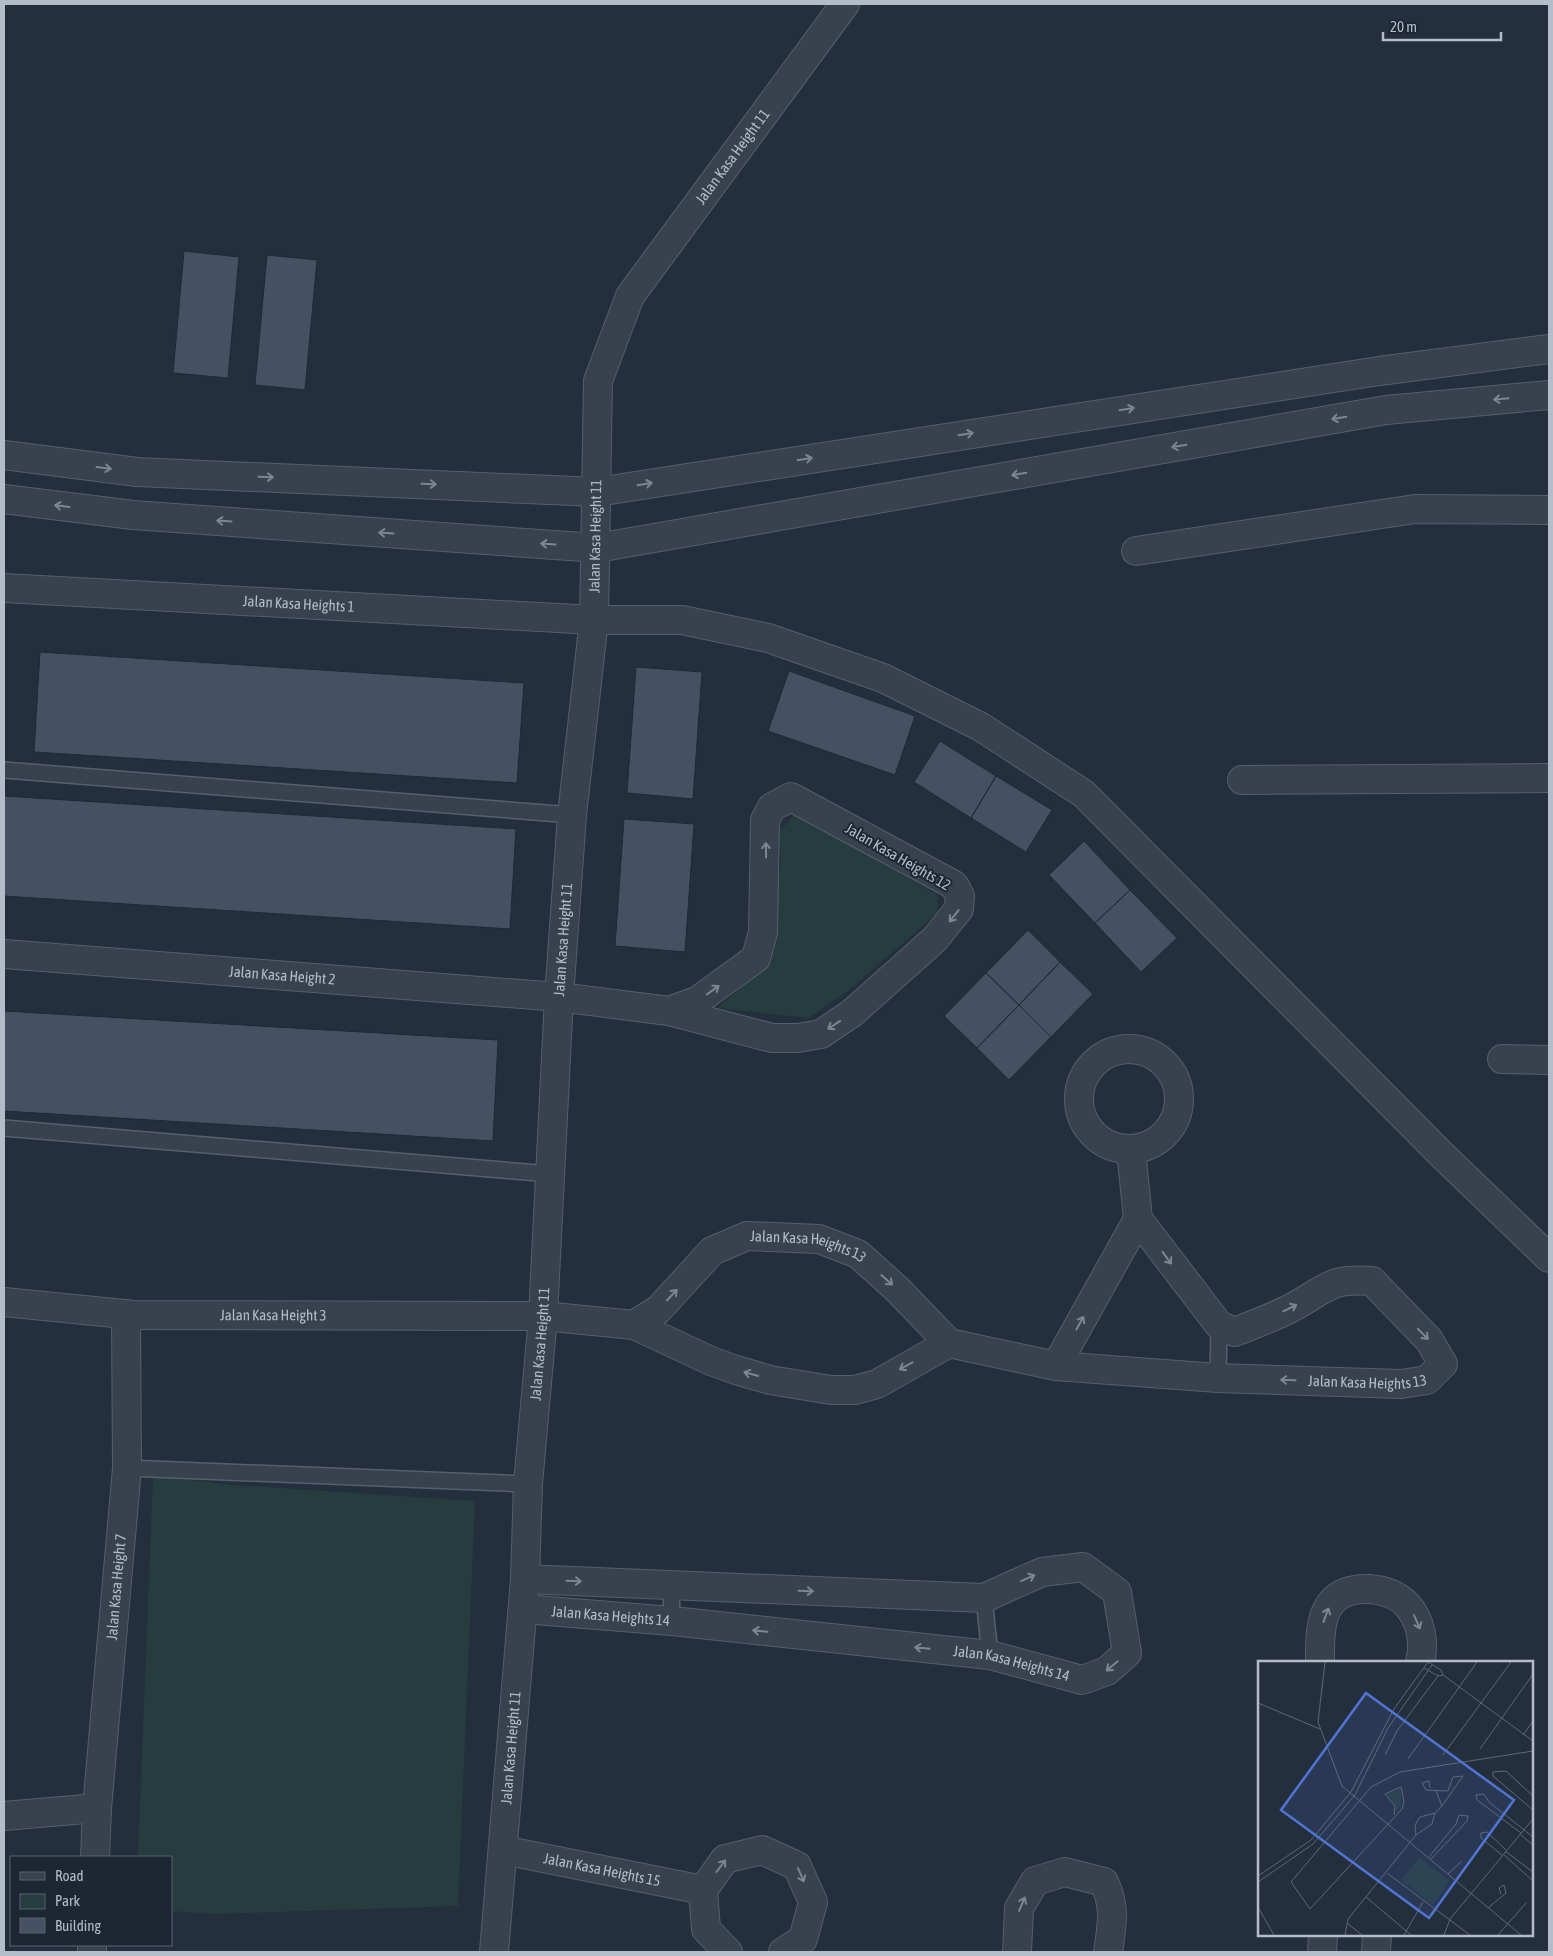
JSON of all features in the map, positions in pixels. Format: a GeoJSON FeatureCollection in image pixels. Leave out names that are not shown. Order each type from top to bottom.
{"type":"FeatureCollection","features":[{"type":"Feature","properties":{"kind":"street","name":"Jalan Kasa Height 11"},"geometry":{"type":"LineString","coordinates":[[494,1952],[526,1579],[528,1484],[543,1316],[559,997],[572,814],[594,620],[598,381],[630,296],[845,4]]}},
{"type":"Feature","properties":{"kind":"street"},"geometry":{"type":"LineString","coordinates":[[4,455],[137,472],[597,492],[1379,371],[1549,349]]}},
{"type":"Feature","properties":{"kind":"street"},"geometry":{"type":"LineString","coordinates":[[4,499],[133,515],[596,548],[1386,410],[1549,395]]}},
{"type":"Feature","properties":{"kind":"street"},"geometry":{"type":"LineString","coordinates":[[1136,551],[1415,509],[1549,510]]}},
{"type":"Feature","properties":{"kind":"street","name":"Jalan Kasa Heights 1"},"geometry":{"type":"LineString","coordinates":[[4,588],[594,620],[682,620],[768,638],[884,678],[981,727],[1084,794],[1441,1154],[1549,1258]]}},
{"type":"Feature","properties":{"kind":"street"},"geometry":{"type":"LineString","coordinates":[[1242,780],[1549,778]]}},
{"type":"Feature","properties":{"kind":"street","name":"Jalan Kasa Heights 12"},"geometry":{"type":"LineString","coordinates":[[559,997],[669,1011],[772,1038],[798,1038],[821,1034],[852,1013],[935,939],[959,909],[960,896],[954,885],[791,797],[772,807],[765,820],[763,932],[756,958],[697,1002],[669,1011]]}},
{"type":"Feature","properties":{"kind":"street","name":"Jalan Kasa Height 2"},"geometry":{"type":"LineString","coordinates":[[4,954],[559,997]]}},
{"type":"Feature","properties":{"kind":"street"},"geometry":{"type":"LineString","coordinates":[[1502,1059],[1549,1060]]}},
{"type":"Feature","properties":{"kind":"street"},"geometry":{"type":"LineString","coordinates":[[1131,1150],[1138,1218],[1218,1325]]}},
{"type":"Feature","properties":{"kind":"street"},"geometry":{"type":"LineString","coordinates":[[1056,1366],[1138,1218]]}},
{"type":"Feature","properties":{"kind":"street","name":"Jalan Kasa Heights 13"},"geometry":{"type":"LineString","coordinates":[[634,1324],[660,1308],[712,1251],[747,1236],[819,1239],[858,1254],[897,1289],[949,1344],[1056,1366],[1218,1378],[1401,1384],[1427,1380],[1443,1364],[1429,1340],[1372,1282],[1348,1279],[1330,1284],[1292,1307],[1235,1332],[1218,1325]]}},
{"type":"Feature","properties":{"kind":"street","name":"Jalan Kasa Height 3"},"geometry":{"type":"LineString","coordinates":[[4,1302],[126,1314],[543,1316]]}},
{"type":"Feature","properties":{"kind":"street","name":"Jalan Kasa Height 7"},"geometry":{"type":"LineString","coordinates":[[95,1856],[97,1808],[127,1468],[126,1314]]}},
{"type":"Feature","properties":{"kind":"street"},"geometry":{"type":"LineString","coordinates":[[543,1316],[634,1324],[711,1361],[736,1370],[770,1380],[831,1390],[856,1390],[877,1384],[949,1344]]}},
{"type":"Feature","properties":{"kind":"street","name":"Jalan Kasa Heights 14"},"geometry":{"type":"LineString","coordinates":[[523,1609],[672,1621],[990,1655],[1082,1680],[1108,1670],[1127,1653],[1117,1592],[1083,1567],[1042,1572],[984,1598],[526,1579]]}},
{"type":"Feature","properties":{"kind":"street"},"geometry":{"type":"LineString","coordinates":[[1320,1661],[1320,1633],[1330,1603],[1346,1591],[1364,1589],[1389,1593],[1407,1604],[1419,1624],[1423,1651],[1420,1661]]}},
{"type":"Feature","properties":{"kind":"street"},"geometry":{"type":"LineString","coordinates":[[4,1816],[97,1808]]}},
{"type":"Feature","properties":{"kind":"street","name":"Jalan Kasa Heights 15"},"geometry":{"type":"LineString","coordinates":[[503,1850],[703,1890]]}},
{"type":"Feature","properties":{"kind":"street"},"geometry":{"type":"LineString","coordinates":[[728,1952],[706,1929],[703,1890],[725,1859],[762,1850],[797,1866],[813,1902],[803,1939],[783,1952]]}},
{"type":"Feature","properties":{"kind":"street"},"geometry":{"type":"LineString","coordinates":[[1017,1952],[1019,1908],[1023,1901],[1036,1881],[1064,1872],[1104,1882],[1112,1899],[1112,1922],[1108,1952]]}},
{"type":"Feature","properties":{"kind":"street"},"geometry":{"type":"LineString","coordinates":[[1322,1952],[1323,1936]]}},
{"type":"Feature","properties":{"kind":"street"},"geometry":{"type":"LineString","coordinates":[[1376,1952],[1377,1936]]}},
{"type":"Feature","properties":{"kind":"lane"},"geometry":{"type":"LineString","coordinates":[[4,770],[572,814]]}},
{"type":"Feature","properties":{"kind":"lane"},"geometry":{"type":"LineString","coordinates":[[4,1128],[550,1174]]}},
{"type":"Feature","properties":{"kind":"lane"},"geometry":{"type":"LineString","coordinates":[[1218,1325],[1218,1378]]}},
{"type":"Feature","properties":{"kind":"lane"},"geometry":{"type":"LineString","coordinates":[[127,1468],[528,1484]]}},
{"type":"Feature","properties":{"kind":"lane"},"geometry":{"type":"LineString","coordinates":[[671,1585],[672,1621]]}},
{"type":"Feature","properties":{"kind":"lane"},"geometry":{"type":"LineString","coordinates":[[984,1598],[990,1655]]}},
{"type":"Feature","properties":{"kind":"green space"},"geometry":{"type":"Polygon","coordinates":[[[795,814],[938,895],[938,913],[849,990],[809,1018],[717,1008],[771,962],[781,860],[779,832],[795,814]]]}},
{"type":"Feature","properties":{"kind":"green space"},"geometry":{"type":"Polygon","coordinates":[[[153,1476],[234,1485],[475,1501],[458,1906],[216,1914],[172,1911],[172,1856],[138,1856],[153,1476]]]}},
{"type":"Feature","properties":{"kind":"building"},"geometry":{"type":"Polygon","coordinates":[[[184,251],[239,257],[228,378],[173,373],[184,251]]]}},
{"type":"Feature","properties":{"kind":"building"},"geometry":{"type":"Polygon","coordinates":[[[267,255],[317,260],[305,390],[255,385],[267,255]]]}},
{"type":"Feature","properties":{"kind":"building"},"geometry":{"type":"Polygon","coordinates":[[[40,652],[524,683],[517,783],[34,752],[40,652]]]}},
{"type":"Feature","properties":{"kind":"building"},"geometry":{"type":"Polygon","coordinates":[[[636,667],[702,672],[693,799],[627,793],[636,667]]]}},
{"type":"Feature","properties":{"kind":"building"},"geometry":{"type":"Polygon","coordinates":[[[789,671],[915,716],[895,775],[768,731],[789,671]]]}},
{"type":"Feature","properties":{"kind":"building"},"geometry":{"type":"Polygon","coordinates":[[[940,741],[996,776],[971,818],[914,782],[940,741]]]}},
{"type":"Feature","properties":{"kind":"building"},"geometry":{"type":"Polygon","coordinates":[[[996,776],[1052,810],[1026,852],[971,818],[996,776]]]}},
{"type":"Feature","properties":{"kind":"building"},"geometry":{"type":"Polygon","coordinates":[[[4,796],[516,829],[510,929],[4,896],[4,796]]]}},
{"type":"Feature","properties":{"kind":"building"},"geometry":{"type":"Polygon","coordinates":[[[624,819],[694,824],[685,952],[615,946],[624,819]]]}},
{"type":"Feature","properties":{"kind":"building"},"geometry":{"type":"Polygon","coordinates":[[[1084,841],[1130,890],[1095,923],[1049,875],[1084,841]]]}},
{"type":"Feature","properties":{"kind":"building"},"geometry":{"type":"Polygon","coordinates":[[[1130,890],[1177,938],[1141,972],[1095,923],[1130,890]]]}},
{"type":"Feature","properties":{"kind":"building"},"geometry":{"type":"Polygon","coordinates":[[[1028,930],[1060,962],[1019,1005],[986,973],[1028,930]]]}},
{"type":"Feature","properties":{"kind":"building"},"geometry":{"type":"Polygon","coordinates":[[[1060,962],[1093,994],[1051,1037],[1019,1005],[1060,962]]]}},
{"type":"Feature","properties":{"kind":"building"},"geometry":{"type":"Polygon","coordinates":[[[986,973],[1019,1005],[977,1048],[944,1016],[986,973]]]}},
{"type":"Feature","properties":{"kind":"building"},"geometry":{"type":"Polygon","coordinates":[[[1019,1005],[1051,1037],[1009,1080],[977,1048],[1019,1005]]]}},
{"type":"Feature","properties":{"kind":"building"},"geometry":{"type":"Polygon","coordinates":[[[4,1011],[498,1040],[493,1141],[4,1111],[4,1011]]]}}]}
